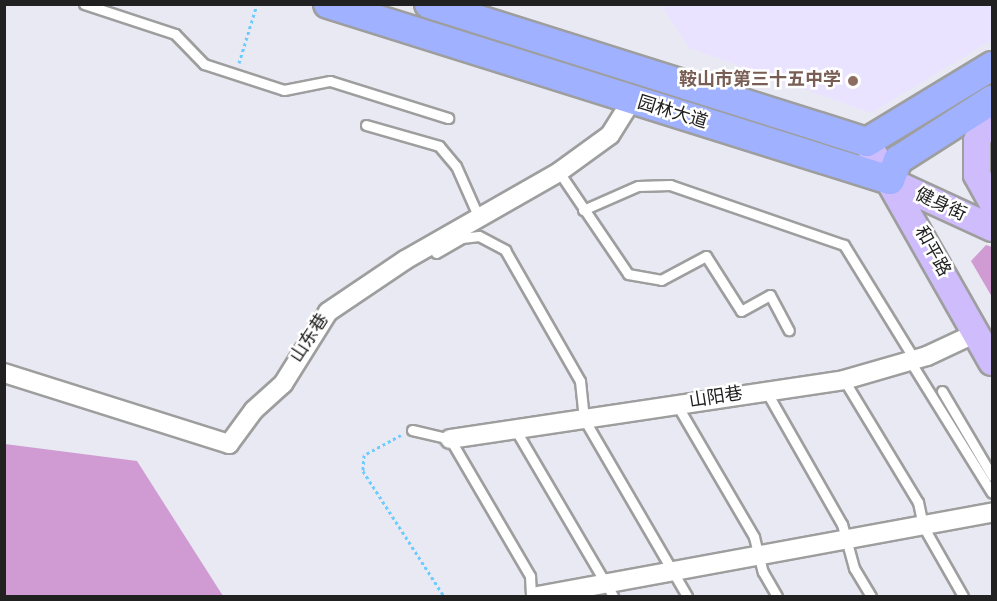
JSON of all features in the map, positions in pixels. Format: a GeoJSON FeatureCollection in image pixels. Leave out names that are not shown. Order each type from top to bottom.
{"type":"FeatureCollection","features":[{"type":"Feature","properties":{"kind":"main road","name":"园林大道"},"geometry":{"type":"LineString","coordinates":[[328,4],[632,102],[890,180]]}},
{"type":"Feature","properties":{"kind":"main road","name":"园林大道"},"geometry":{"type":"LineString","coordinates":[[429,4],[867,142]]}},
{"type":"Feature","properties":{"kind":"main road"},"geometry":{"type":"LineString","coordinates":[[867,142],[993,66]]}},
{"type":"Feature","properties":{"kind":"main road"},"geometry":{"type":"LineString","coordinates":[[890,180],[898,160],[993,100]]}},
{"type":"Feature","properties":{"kind":"main road"},"geometry":{"type":"LineString","coordinates":[[993,107],[977,141],[977,175],[993,202]]}},
{"type":"Feature","properties":{"kind":"main road","name":"和平路"},"geometry":{"type":"LineString","coordinates":[[867,142],[993,362]]}},
{"type":"Feature","properties":{"kind":"main road","name":"健身街"},"geometry":{"type":"LineString","coordinates":[[890,180],[993,228]]}},
{"type":"Feature","properties":{"kind":"street","name":"山东巷"},"geometry":{"type":"LineString","coordinates":[[4,373],[229,444],[254,410],[283,384],[328,312],[479,218],[559,172],[610,135],[632,102]]}},
{"type":"Feature","properties":{"kind":"street","name":"山阳巷"},"geometry":{"type":"LineString","coordinates":[[450,439],[844,380],[912,360],[976,333]]}},
{"type":"Feature","properties":{"kind":"street"},"geometry":{"type":"LineString","coordinates":[[538,597],[609,590],[673,572],[993,513]]}},
{"type":"Feature","properties":{"kind":"lane"},"geometry":{"type":"LineString","coordinates":[[84,4],[175,34],[204,64],[284,90],[330,81],[448,118]]}},
{"type":"Feature","properties":{"kind":"lane"},"geometry":{"type":"LineString","coordinates":[[366,124],[439,146],[456,166],[479,218]]}},
{"type":"Feature","properties":{"kind":"lane"},"geometry":{"type":"LineString","coordinates":[[559,172],[628,274],[661,280],[706,256],[741,311],[770,295],[789,330]]}},
{"type":"Feature","properties":{"kind":"lane"},"geometry":{"type":"LineString","coordinates":[[583,210],[638,186],[669,185],[844,245],[993,493]]}},
{"type":"Feature","properties":{"kind":"lane"},"geometry":{"type":"LineString","coordinates":[[436,253],[462,238],[479,236],[505,250],[580,381],[584,419],[687,597]]}},
{"type":"Feature","properties":{"kind":"lane"},"geometry":{"type":"LineString","coordinates":[[844,380],[918,501],[923,526],[963,597]]}},
{"type":"Feature","properties":{"kind":"lane"},"geometry":{"type":"LineString","coordinates":[[766,391],[846,540],[871,597]]}},
{"type":"Feature","properties":{"kind":"lane"},"geometry":{"type":"LineString","coordinates":[[942,391],[993,476]]}},
{"type":"Feature","properties":{"kind":"lane"},"geometry":{"type":"LineString","coordinates":[[677,405],[760,556],[777,597]]}},
{"type":"Feature","properties":{"kind":"lane"},"geometry":{"type":"LineString","coordinates":[[515,429],[609,590]]}},
{"type":"Feature","properties":{"kind":"lane"},"geometry":{"type":"LineString","coordinates":[[412,430],[450,439],[530,576],[531,597]]}},
{"type":"Feature","properties":{"kind":"path"},"geometry":{"type":"LineString","coordinates":[[236,74],[257,4]]}},
{"type":"Feature","properties":{"kind":"path"},"geometry":{"type":"LineString","coordinates":[[412,430],[364,455],[363,471],[444,597]]}},
{"type":"Feature","properties":{"kind":"shaded area","name":"鞍山市第三十五中学"},"geometry":{"type":"Polygon","coordinates":[[[661,5],[992,5],[992,40],[871,113],[689,48],[661,5]]]}},
{"type":"Feature","properties":{"kind":"shaded area"},"geometry":{"type":"Polygon","coordinates":[[[986,245],[992,247],[992,297],[971,261],[986,245]]]}},
{"type":"Feature","properties":{"kind":"shaded area"},"geometry":{"type":"Polygon","coordinates":[[[5,444],[137,461],[223,596],[5,596],[5,444]]]}},
{"type":"Feature","properties":{"kind":"place","name":"鞍山市第三十五中学"},"geometry":{"type":"Point","coordinates":[853,81]}}]}
